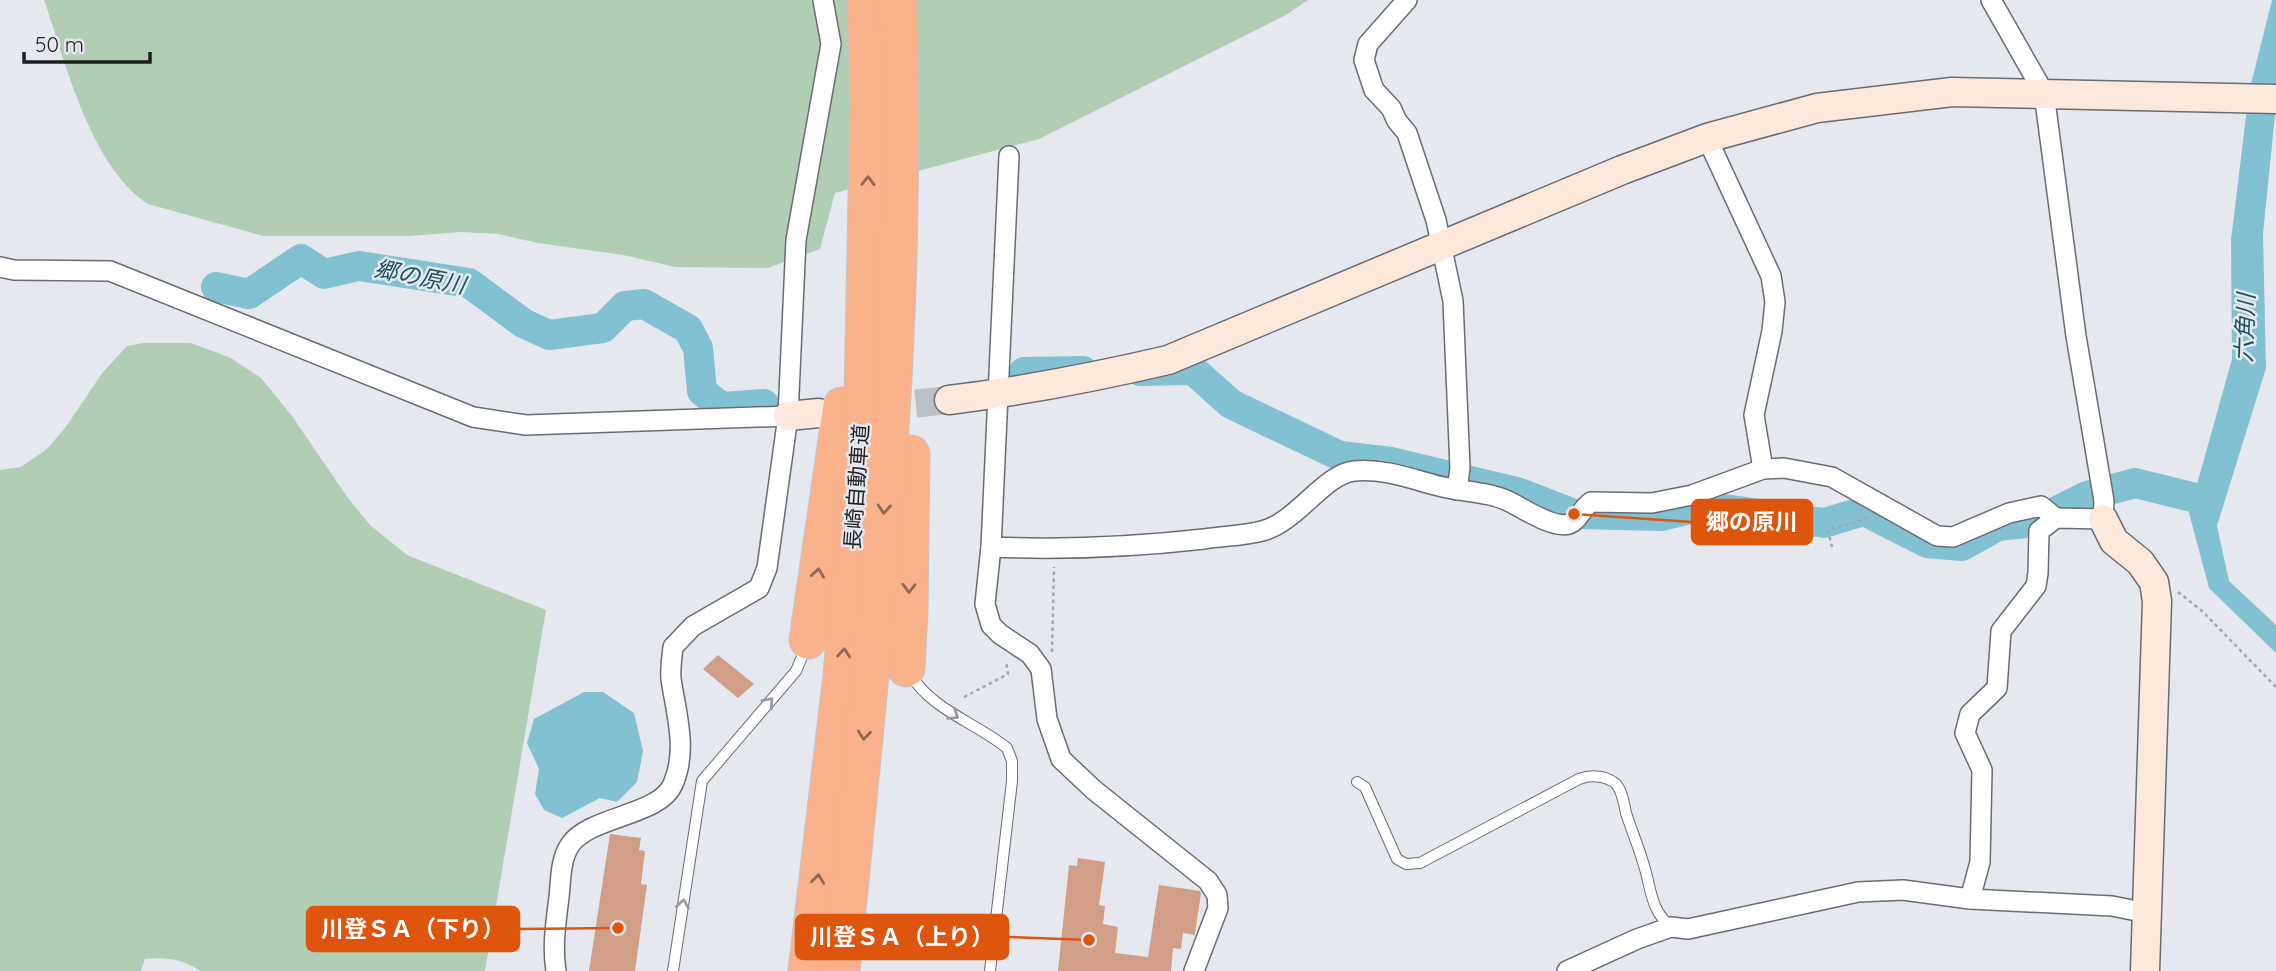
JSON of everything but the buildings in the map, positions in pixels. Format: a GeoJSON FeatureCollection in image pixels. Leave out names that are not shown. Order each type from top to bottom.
{"type":"FeatureCollection","features":[{"type":"Feature","properties":{"kind":"highway","name":"長崎自動車道"},"geometry":{"type":"LineString","coordinates":[[807,971],[842,674],[862,444],[869,101],[866,0]]}},
{"type":"Feature","properties":{"kind":"highway","name":"長崎自動車道"},"geometry":{"type":"LineString","coordinates":[[841,971],[889,443],[901,104],[898,0]]}},
{"type":"Feature","properties":{"kind":"highway"},"geometry":{"type":"LineString","coordinates":[[901,104],[912,276],[909,612],[906,668]]}},
{"type":"Feature","properties":{"kind":"highway"},"geometry":{"type":"LineString","coordinates":[[808,640],[841,415],[847,346],[867,232]]}},
{"type":"Feature","properties":{"kind":"street"},"geometry":{"type":"LineString","coordinates":[[556,971],[553,950],[562,864],[570,844],[591,829],[654,803],[673,786],[679,763],[680,720],[671,676],[673,647],[693,626],[758,588],[768,568],[788,416],[796,240],[831,44],[823,0]]}},
{"type":"Feature","properties":{"kind":"street"},"geometry":{"type":"LineString","coordinates":[[1407,0],[1368,44],[1364,60],[1374,90],[1391,108],[1407,133],[1436,220],[1453,301],[1460,468],[1457,490]]}},
{"type":"Feature","properties":{"kind":"street"},"geometry":{"type":"LineString","coordinates":[[1991,0],[2044,93],[2076,337],[2103,510],[2114,541],[2140,562],[2154,582],[2157,601],[2145,971]]}},
{"type":"Feature","properties":{"kind":"street"},"geometry":{"type":"LineString","coordinates":[[949,400],[1104,375],[1168,360],[1622,170],[1707,138],[1817,108],[1952,92],[2276,99]]}},
{"type":"Feature","properties":{"kind":"street"},"geometry":{"type":"LineString","coordinates":[[1707,138],[1771,276],[1775,302],[1772,331],[1755,415],[1763,469]]}},
{"type":"Feature","properties":{"kind":"street"},"geometry":{"type":"LineString","coordinates":[[1009,156],[991,547],[985,604],[991,625],[1030,654],[1041,669],[1047,719],[1061,759],[1094,790],[1208,881],[1217,895],[1218,908],[1194,971]]}},
{"type":"Feature","properties":{"kind":"street"},"geometry":{"type":"LineString","coordinates":[[0,267],[14,270],[110,271],[473,417],[502,423],[526,425],[819,414]]}},
{"type":"Feature","properties":{"kind":"street"},"geometry":{"type":"LineString","coordinates":[[991,547],[1054,550],[1150,545],[1261,531],[1282,524],[1336,478],[1352,471],[1388,472],[1506,500],[1548,522],[1566,525],[1573,522],[1591,502],[1653,503],[1692,495],[1763,469],[1784,468],[1832,477],[1937,536],[1953,537],[2009,513],[2103,510]]}},
{"type":"Feature","properties":{"kind":"street"},"geometry":{"type":"LineString","coordinates":[[1970,899],[1980,862],[1982,770],[1965,733],[1970,714],[1997,688],[2001,631],[2036,586],[2039,531],[2049,512]]}},
{"type":"Feature","properties":{"kind":"street"},"geometry":{"type":"LineString","coordinates":[[1567,971],[1626,943],[1671,927],[1688,929],[1858,891],[1903,890],[1970,899],[2112,906],[2147,913]]}},
{"type":"Feature","properties":{"kind":"lane"},"geometry":{"type":"LineString","coordinates":[[673,971],[702,781],[796,671],[808,640]]}},
{"type":"Feature","properties":{"kind":"lane"},"geometry":{"type":"LineString","coordinates":[[906,668],[918,688],[931,701],[997,740],[1007,748],[1012,761],[990,971]]}},
{"type":"Feature","properties":{"kind":"lane"},"geometry":{"type":"LineString","coordinates":[[1356,782],[1365,787],[1397,859],[1413,865],[1579,779],[1589,775],[1604,778],[1616,784],[1621,794],[1645,868],[1652,900],[1661,919],[1671,927]]}},
{"type":"Feature","properties":{"kind":"path"},"geometry":{"type":"LineString","coordinates":[[1832,547],[1828,530],[1864,520]]}},
{"type":"Feature","properties":{"kind":"path"},"geometry":{"type":"LineString","coordinates":[[1041,669],[1052,655],[1054,550]]}},
{"type":"Feature","properties":{"kind":"path"},"geometry":{"type":"LineString","coordinates":[[2154,582],[2170,587],[2202,611],[2276,687]]}},
{"type":"Feature","properties":{"kind":"path"},"geometry":{"type":"LineString","coordinates":[[964,697],[1008,674],[1000,634]]}},
{"type":"Feature","properties":{"kind":"green space"},"geometry":{"type":"Polygon","coordinates":[[[44,0],[1308,0],[1286,15],[1039,139],[835,193],[820,249],[768,268],[675,267],[623,255],[538,243],[498,234],[461,232],[409,236],[263,236],[148,204],[128,187],[110,165],[95,139],[71,82],[44,0]]]}},
{"type":"Feature","properties":{"kind":"green space"},"geometry":{"type":"Polygon","coordinates":[[[143,343],[191,343],[231,358],[261,378],[292,416],[348,498],[370,525],[407,555],[546,610],[485,971],[200,971],[180,961],[160,958],[145,959],[141,971],[0,971],[0,470],[21,467],[47,449],[65,428],[103,372],[127,346],[143,343]]]}},
{"type":"Feature","properties":{"kind":"water","name":"六角川"},"geometry":{"type":"Polygon","coordinates":[[[2272,0],[2276,0],[2276,105],[2263,234],[2266,368],[2217,526],[2229,581],[2276,625],[2276,653],[2209,588],[2189,513],[2232,359],[2231,240],[2249,92],[2272,0]]]}},
{"type":"Feature","properties":{"kind":"water"},"geometry":{"type":"Polygon","coordinates":[[[584,692],[603,692],[634,713],[643,751],[637,782],[617,802],[600,798],[562,818],[544,810],[535,794],[539,769],[527,743],[534,719],[584,692]]]}},
{"type":"Feature","properties":{"kind":"waterway","name":"郷の原川"},"geometry":{"type":"LineString","coordinates":[[216,287],[249,294],[301,259],[324,274],[359,266],[469,283],[523,323],[549,335],[603,328],[625,306],[644,304],[688,329],[698,348],[702,391],[721,407],[764,404]]}},
{"type":"Feature","properties":{"kind":"waterway","name":"郷の原川"},"geometry":{"type":"LineString","coordinates":[[1140,371],[1193,370],[1231,404],[1340,456],[1391,462],[1517,492],[1574,514],[1662,516],[1703,506],[1824,523],[1864,511],[1927,543],[1962,546],[1998,526],[2035,522],[2087,496],[2135,483],[2208,501]]}},
{"type":"Feature","properties":{"kind":"waterway","name":"郷の原川"},"geometry":{"type":"LineString","coordinates":[[1024,372],[1083,371]]}},
{"type":"Feature","properties":{"kind":"tunnel"},"geometry":{"type":"LineString","coordinates":[[874,408],[949,400]]}},
{"type":"Feature","properties":{"kind":"place","name":"郷の原川"},"geometry":{"type":"Point","coordinates":[1574,514]}},
{"type":"Feature","properties":{"kind":"place","name":"川登ＳＡ（下り）"},"geometry":{"type":"Point","coordinates":[618,928]}},
{"type":"Feature","properties":{"kind":"place","name":"川登ＳＡ（上り）"},"geometry":{"type":"Point","coordinates":[1089,940]}}]}
